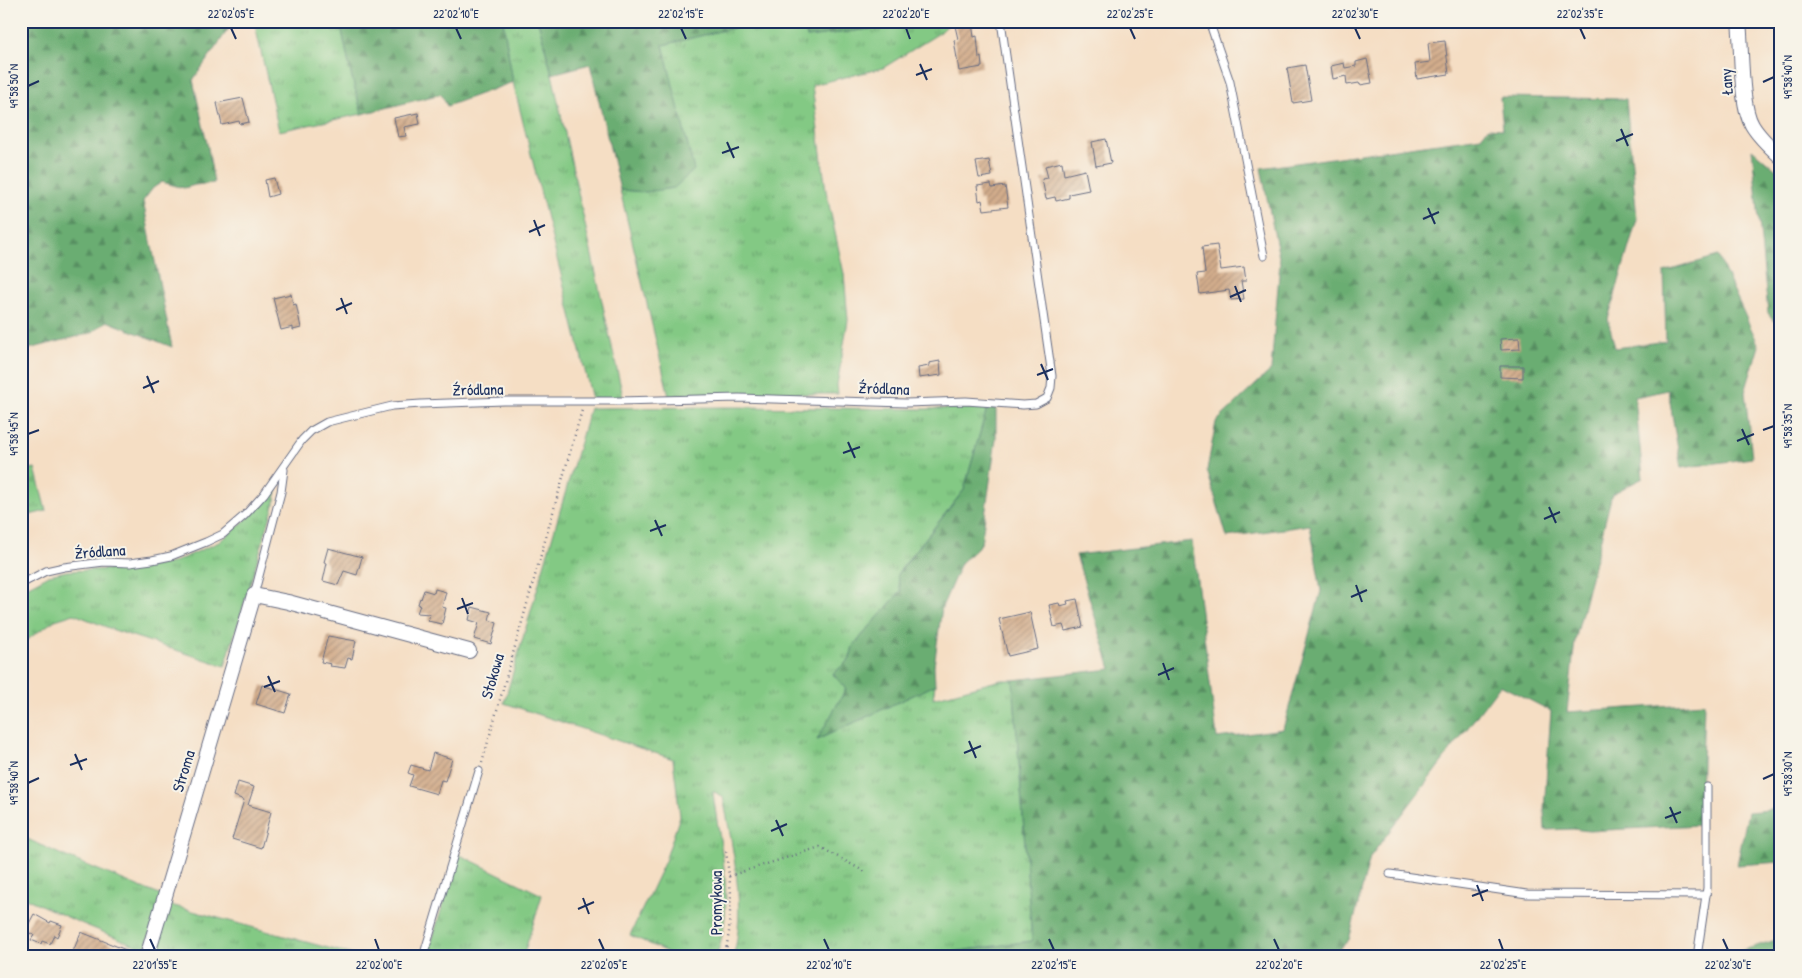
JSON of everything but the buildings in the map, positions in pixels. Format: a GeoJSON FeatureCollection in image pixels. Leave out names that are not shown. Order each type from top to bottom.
{"type":"FeatureCollection","features":[{"type":"Feature","properties":{"kind":"street","name":"Łany"},"geometry":{"type":"LineString","coordinates":[[1739,21],[1746,109],[1752,125],[1768,145],[1781,157]]}},
{"type":"Feature","properties":{"kind":"street"},"geometry":{"type":"LineString","coordinates":[[254,595],[288,602],[469,651]]}},
{"type":"Feature","properties":{"kind":"street","name":"Stroma"},"geometry":{"type":"LineString","coordinates":[[147,957],[254,595]]}},
{"type":"Feature","properties":{"kind":"lane","name":"Źródlana"},"geometry":{"type":"LineString","coordinates":[[21,584],[46,571],[64,567],[104,562],[130,563],[171,556],[223,534],[246,516],[284,467],[302,440],[311,432],[327,422],[392,406],[739,398],[906,403],[966,401],[1024,405],[1036,404],[1046,398],[1051,388],[1052,376],[1001,21]]}},
{"type":"Feature","properties":{"kind":"lane"},"geometry":{"type":"LineString","coordinates":[[1209,21],[1230,82],[1264,256]]}},
{"type":"Feature","properties":{"kind":"lane"},"geometry":{"type":"LineString","coordinates":[[254,595],[281,492],[284,467]]}},
{"type":"Feature","properties":{"kind":"lane"},"geometry":{"type":"LineString","coordinates":[[423,957],[479,771]]}},
{"type":"Feature","properties":{"kind":"lane"},"geometry":{"type":"LineString","coordinates":[[1697,957],[1706,895],[1707,787]]}},
{"type":"Feature","properties":{"kind":"lane"},"geometry":{"type":"LineString","coordinates":[[1390,874],[1527,894],[1706,895]]}},
{"type":"Feature","properties":{"kind":"lane"},"geometry":{"type":"LineString","coordinates":[[21,952],[30,957]]}},
{"type":"Feature","properties":{"kind":"path","name":"Stokowa"},"geometry":{"type":"LineString","coordinates":[[479,771],[585,402]]}},
{"type":"Feature","properties":{"kind":"path"},"geometry":{"type":"LineString","coordinates":[[729,876],[820,847],[867,873]]}},
{"type":"Feature","properties":{"kind":"path","name":"Promykowa"},"geometry":{"type":"LineString","coordinates":[[725,957],[729,932],[731,893],[726,850]]}},
{"type":"Feature","properties":{"kind":"green space"},"geometry":{"type":"Polygon","coordinates":[[[21,21],[234,21],[193,80],[214,183],[184,188],[162,182],[153,188],[143,201],[172,347],[107,321],[91,333],[21,351],[21,21]]]}},
{"type":"Feature","properties":{"kind":"green space"},"geometry":{"type":"Polygon","coordinates":[[[254,21],[340,21],[362,114],[279,131],[254,21]]]}},
{"type":"Feature","properties":{"kind":"green space"},"geometry":{"type":"Polygon","coordinates":[[[340,21],[503,21],[513,82],[447,106],[441,94],[362,114],[340,21]]]}},
{"type":"Feature","properties":{"kind":"green space"},"geometry":{"type":"Polygon","coordinates":[[[503,21],[538,21],[552,74],[623,397],[592,399],[513,82],[503,21]]]}},
{"type":"Feature","properties":{"kind":"green space"},"geometry":{"type":"Polygon","coordinates":[[[538,21],[760,21],[663,45],[694,170],[674,188],[645,192],[620,190],[590,64],[552,74],[538,21]]]}},
{"type":"Feature","properties":{"kind":"green space"},"geometry":{"type":"Polygon","coordinates":[[[760,21],[802,21],[807,37],[870,29],[900,21],[952,21],[941,32],[883,68],[812,85],[826,191],[844,274],[848,320],[837,385],[838,394],[669,396],[620,190],[645,192],[693,170],[663,45],[760,21]]]}},
{"type":"Feature","properties":{"kind":"green space"},"geometry":{"type":"Polygon","coordinates":[[[802,21],[900,21],[870,29],[807,37],[802,21]]]}},
{"type":"Feature","properties":{"kind":"green space"},"geometry":{"type":"Polygon","coordinates":[[[1500,97],[1626,99],[1637,219],[1608,319],[1615,348],[1666,341],[1664,272],[1718,256],[1759,346],[1745,392],[1752,458],[1681,468],[1668,390],[1635,397],[1643,478],[1612,494],[1575,641],[1567,712],[1704,703],[1700,825],[1589,831],[1573,829],[1545,830],[1544,810],[1551,711],[1500,685],[1370,857],[1349,940],[1330,957],[916,957],[1032,941],[1013,680],[1111,669],[1076,555],[1192,541],[1217,738],[1283,729],[1321,591],[1310,525],[1227,537],[1207,470],[1216,422],[1271,370],[1280,262],[1261,168],[1481,137],[1488,128],[1503,129],[1500,97]]]}},
{"type":"Feature","properties":{"kind":"green space"},"geometry":{"type":"Polygon","coordinates":[[[1752,149],[1781,174],[1781,330],[1768,313],[1752,149]]]}},
{"type":"Feature","properties":{"kind":"green space"},"geometry":{"type":"Polygon","coordinates":[[[590,408],[987,408],[964,490],[897,574],[901,591],[853,646],[850,659],[833,674],[846,689],[818,739],[935,685],[933,698],[1001,680],[1013,680],[1032,941],[916,957],[733,957],[739,920],[737,878],[723,797],[713,791],[724,864],[726,895],[724,926],[716,957],[678,957],[630,935],[665,861],[680,816],[673,759],[504,703],[590,408]]]}},
{"type":"Feature","properties":{"kind":"green space"},"geometry":{"type":"Polygon","coordinates":[[[987,408],[996,409],[996,439],[981,544],[961,563],[942,607],[934,666],[935,685],[817,740],[846,689],[833,674],[850,659],[853,646],[901,591],[897,575],[964,490],[987,408]]]}},
{"type":"Feature","properties":{"kind":"green space"},"geometry":{"type":"Polygon","coordinates":[[[35,468],[46,511],[21,517],[21,471],[35,468]]]}},
{"type":"Feature","properties":{"kind":"green space"},"geometry":{"type":"Polygon","coordinates":[[[278,485],[274,505],[225,666],[114,630],[74,614],[55,620],[21,644],[21,590],[49,575],[67,571],[142,568],[172,563],[219,542],[255,512],[278,485]]]}},
{"type":"Feature","properties":{"kind":"green space"},"geometry":{"type":"Polygon","coordinates":[[[1781,809],[1781,862],[1737,865],[1748,812],[1781,809]]]}},
{"type":"Feature","properties":{"kind":"green space"},"geometry":{"type":"Polygon","coordinates":[[[21,836],[162,896],[145,949],[78,922],[21,896],[21,836]]]}},
{"type":"Feature","properties":{"kind":"green space"},"geometry":{"type":"Polygon","coordinates":[[[458,854],[542,895],[523,957],[427,957],[458,854]]]}},
{"type":"Feature","properties":{"kind":"green space"},"geometry":{"type":"Polygon","coordinates":[[[167,904],[361,957],[168,957],[154,953],[167,904]]]}},
{"type":"Feature","properties":{"kind":"green space"},"geometry":{"type":"Polygon","coordinates":[[[1781,919],[1781,957],[1721,957],[1776,940],[1781,919]]]}}]}
